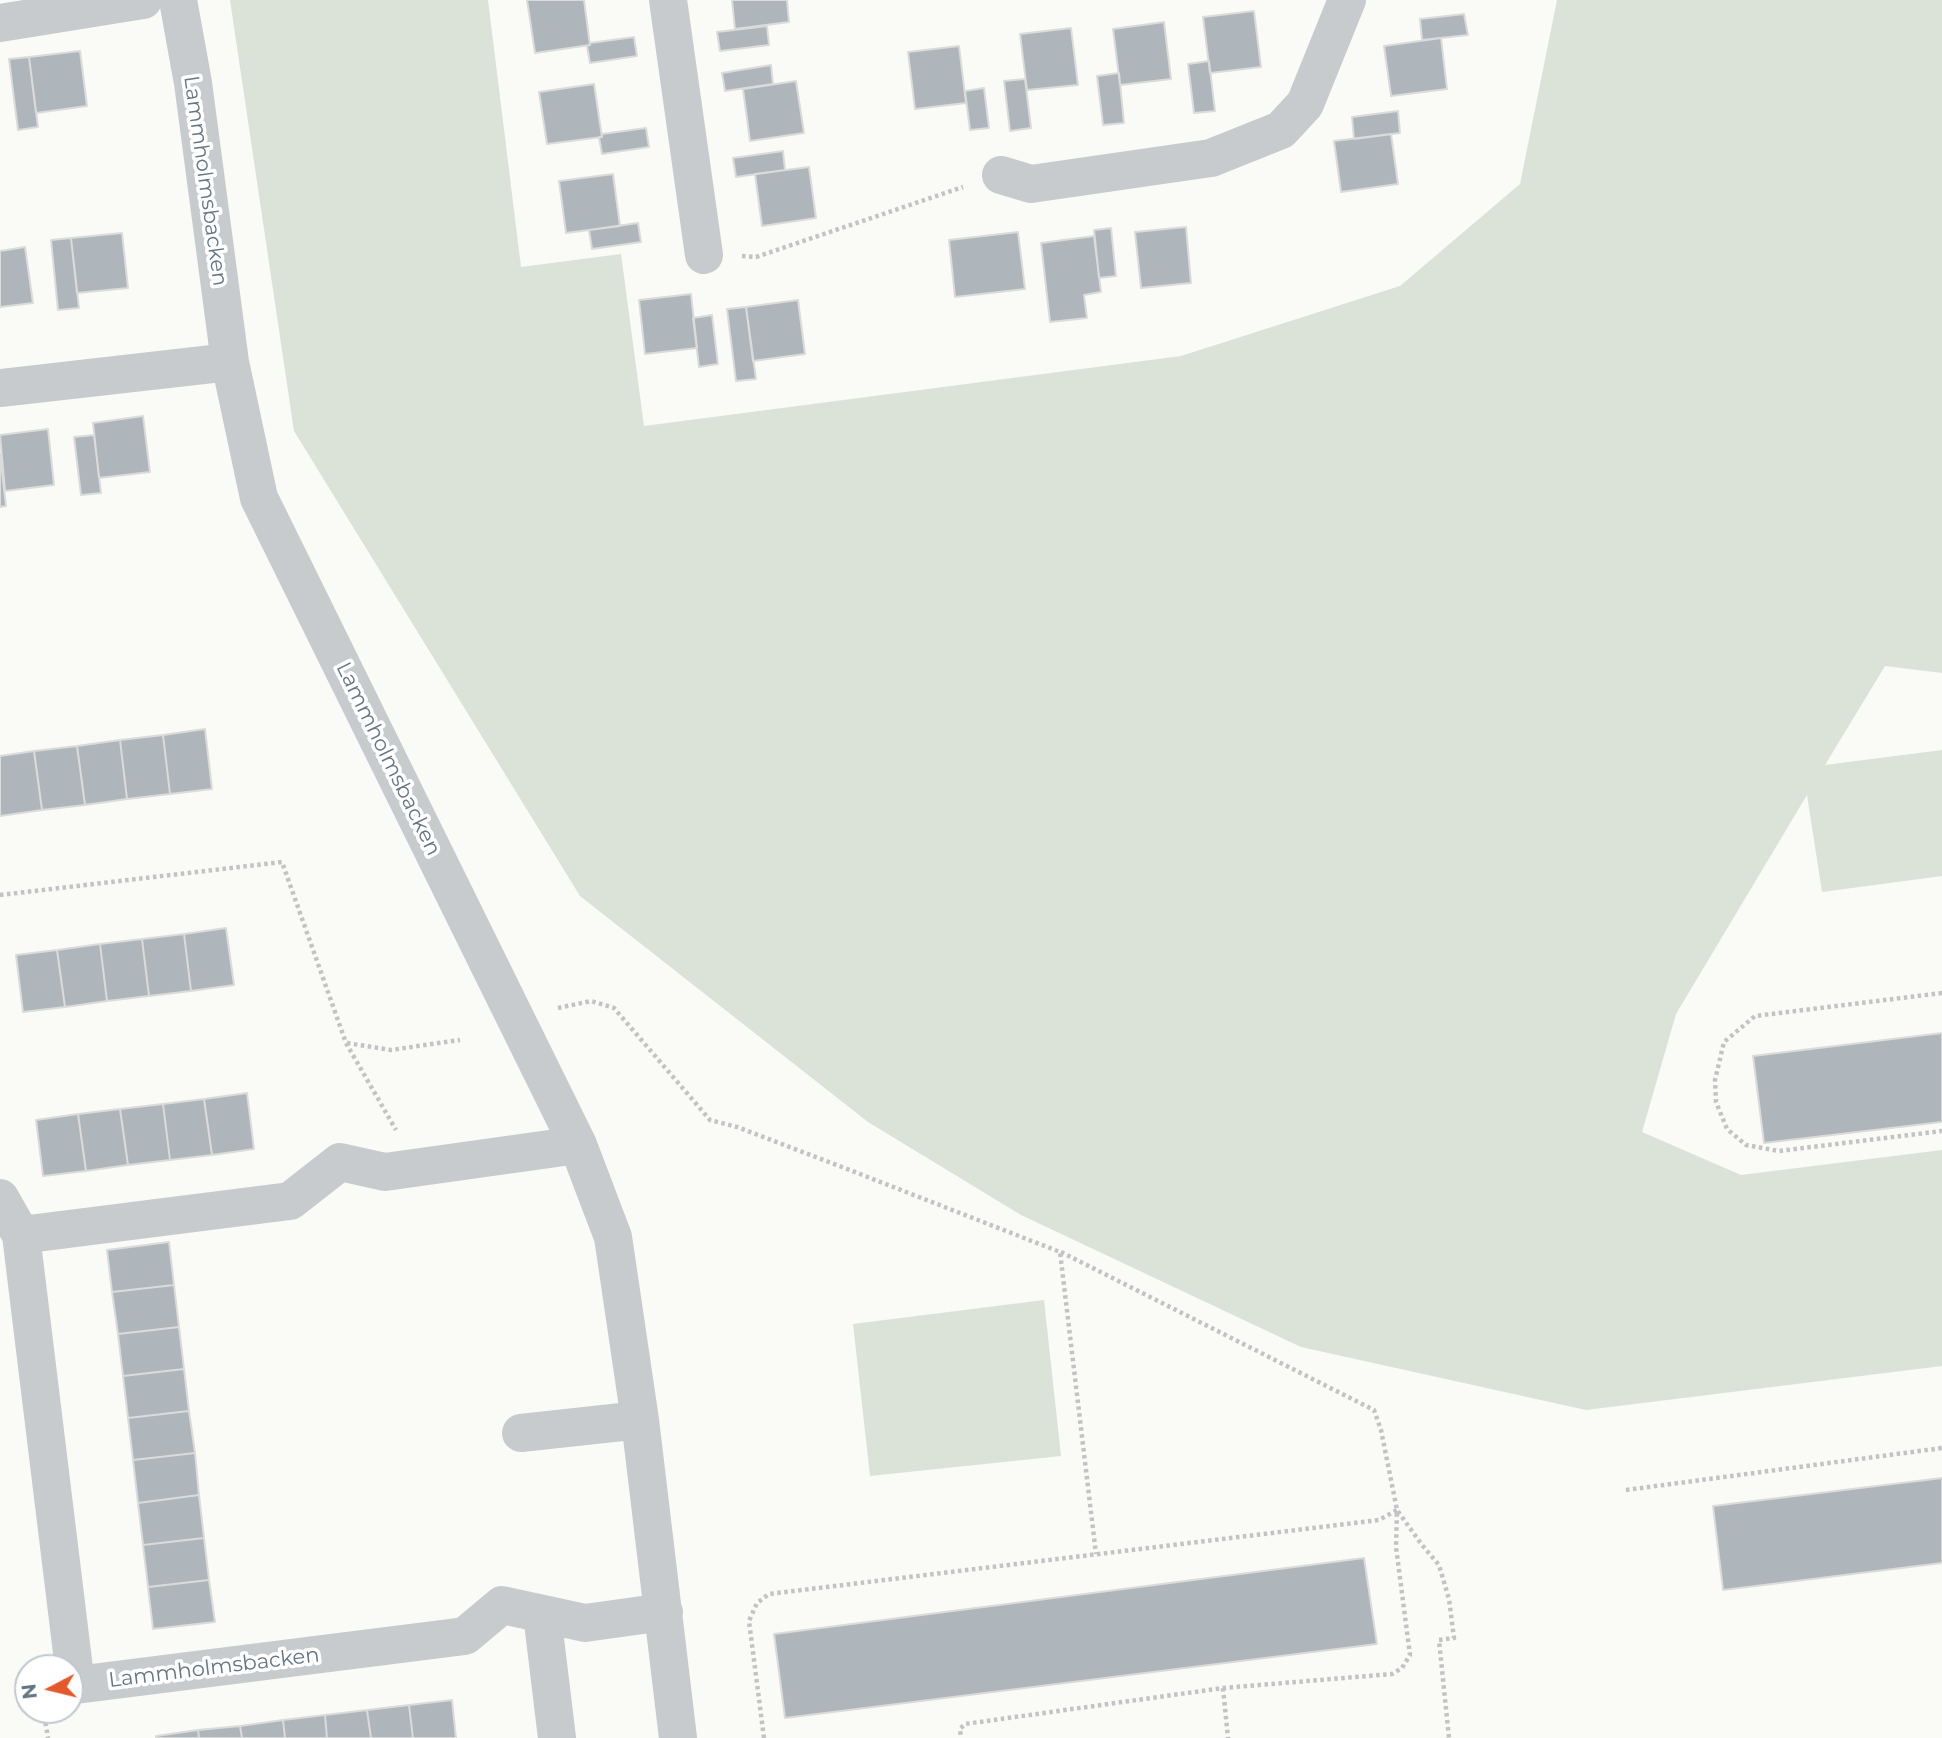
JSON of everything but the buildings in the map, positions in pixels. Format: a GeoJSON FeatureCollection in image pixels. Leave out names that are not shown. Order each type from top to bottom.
{"type":"FeatureCollection","features":[{"type":"Feature","properties":{"kind":"street"},"geometry":{"type":"LineString","coordinates":[[0,23],[143,0]]}},
{"type":"Feature","properties":{"kind":"street","name":"Lammholmsbacken"},"geometry":{"type":"LineString","coordinates":[[178,0],[193,83],[230,362],[259,498],[578,1145],[612,1237],[640,1420],[678,1738]]}},
{"type":"Feature","properties":{"kind":"street"},"geometry":{"type":"LineString","coordinates":[[668,0],[704,255]]}},
{"type":"Feature","properties":{"kind":"street"},"geometry":{"type":"LineString","coordinates":[[1001,175],[1031,184],[1212,158],[1282,130],[1305,104],[1348,0]]}},
{"type":"Feature","properties":{"kind":"street"},"geometry":{"type":"LineString","coordinates":[[0,388],[230,362]]}},
{"type":"Feature","properties":{"kind":"street"},"geometry":{"type":"LineString","coordinates":[[21,1235],[290,1201],[340,1162],[385,1172],[578,1145]]}},
{"type":"Feature","properties":{"kind":"street","name":"Lammholmsbacken"},"geometry":{"type":"LineString","coordinates":[[0,1198],[21,1235],[76,1685],[465,1636],[502,1605],[584,1623],[664,1612]]}},
{"type":"Feature","properties":{"kind":"street"},"geometry":{"type":"LineString","coordinates":[[522,1433],[640,1420]]}},
{"type":"Feature","properties":{"kind":"street"},"geometry":{"type":"LineString","coordinates":[[542,1614],[557,1738]]}},
{"type":"Feature","properties":{"kind":"path"},"geometry":{"type":"LineString","coordinates":[[704,255],[756,257],[1001,175]]}},
{"type":"Feature","properties":{"kind":"path"},"geometry":{"type":"LineString","coordinates":[[0,895],[282,862],[346,1043],[417,1167]]}},
{"type":"Feature","properties":{"kind":"path"},"geometry":{"type":"LineString","coordinates":[[1942,993],[1755,1016],[1724,1042],[1715,1080],[1716,1101],[1727,1129],[1746,1145],[1779,1151],[1942,1130]]}},
{"type":"Feature","properties":{"kind":"path"},"geometry":{"type":"LineString","coordinates":[[558,1008],[591,1000],[614,1008],[710,1120],[815,1157],[1060,1252],[1374,1410],[1381,1430],[1397,1510],[1396,1547],[1410,1655],[1402,1668],[1392,1674],[1223,1688],[965,1724],[960,1730],[961,1738]]}},
{"type":"Feature","properties":{"kind":"path"},"geometry":{"type":"LineString","coordinates":[[346,1043],[391,1050],[460,1040]]}},
{"type":"Feature","properties":{"kind":"path"},"geometry":{"type":"LineString","coordinates":[[1060,1252],[1096,1554]]}},
{"type":"Feature","properties":{"kind":"path"},"geometry":{"type":"LineString","coordinates":[[1626,1490],[1942,1448]]}},
{"type":"Feature","properties":{"kind":"path"},"geometry":{"type":"LineString","coordinates":[[764,1738],[749,1621],[758,1603],[769,1594],[1379,1520],[1397,1510]]}},
{"type":"Feature","properties":{"kind":"path"},"geometry":{"type":"LineString","coordinates":[[1397,1510],[1439,1565],[1449,1599],[1454,1638],[1439,1640],[1449,1738]]}},
{"type":"Feature","properties":{"kind":"path"},"geometry":{"type":"LineString","coordinates":[[1223,1688],[1228,1738]]}},
{"type":"Feature","properties":{"kind":"shaded area"},"geometry":{"type":"Polygon","coordinates":[[[230,0],[488,0],[521,267],[621,254],[644,426],[1181,356],[1400,286],[1520,184],[1557,0],[1942,0],[1942,673],[1885,666],[1825,765],[1942,750],[1942,876],[1822,892],[1807,795],[1676,1014],[1642,1132],[1741,1175],[1942,1150],[1942,1366],[1586,1410],[1301,1347],[1021,1215],[868,1122],[580,896],[294,431],[230,0]]]}},
{"type":"Feature","properties":{"kind":"shaded area"},"geometry":{"type":"Polygon","coordinates":[[[1044,1300],[1061,1456],[870,1476],[853,1324],[1044,1300]]]}}]}
